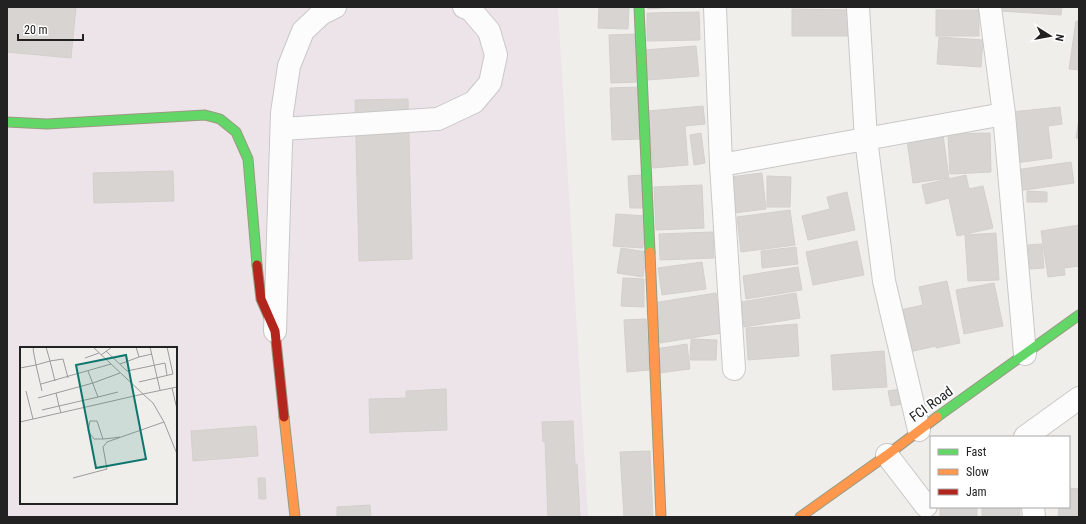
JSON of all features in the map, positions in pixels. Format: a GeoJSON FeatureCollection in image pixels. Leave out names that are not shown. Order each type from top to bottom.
{"type":"FeatureCollection","features":[{"type":"Feature","properties":{"kind":"street"},"geometry":{"type":"LineString","coordinates":[[295,517],[275,331],[282,113],[289,66],[303,31],[321,14],[335,7]]}},
{"type":"Feature","properties":{"kind":"street"},"geometry":{"type":"LineString","coordinates":[[282,129],[438,119],[474,102],[490,83],[496,55],[489,31],[471,10],[464,7]]}},
{"type":"Feature","properties":{"kind":"street"},"geometry":{"type":"LineString","coordinates":[[639,7],[661,517]]}},
{"type":"Feature","properties":{"kind":"street"},"geometry":{"type":"LineString","coordinates":[[715,7],[721,165],[734,369]]}},
{"type":"Feature","properties":{"kind":"street"},"geometry":{"type":"LineString","coordinates":[[858,7],[866,139],[884,281],[919,430]]}},
{"type":"Feature","properties":{"kind":"street"},"geometry":{"type":"LineString","coordinates":[[990,7],[1004,114],[1025,354]]}},
{"type":"Feature","properties":{"kind":"street"},"geometry":{"type":"LineString","coordinates":[[721,165],[1004,114]]}},
{"type":"Feature","properties":{"kind":"street"},"geometry":{"type":"LineString","coordinates":[[7,122],[47,124],[205,115],[220,119],[236,132],[248,159],[261,299],[275,331]]}},
{"type":"Feature","properties":{"kind":"street","name":"FCI Road"},"geometry":{"type":"LineString","coordinates":[[800,517],[1079,315]]}},
{"type":"Feature","properties":{"kind":"street"},"geometry":{"type":"LineString","coordinates":[[1026,436],[1079,398]]}},
{"type":"Feature","properties":{"kind":"street"},"geometry":{"type":"LineString","coordinates":[[886,455],[928,509]]}},
{"type":"Feature","properties":{"kind":"shaded area"},"geometry":{"type":"Polygon","coordinates":[[[7,7],[558,7],[588,517],[7,517],[7,7]]]}},
{"type":"Feature","properties":{"kind":"building"},"geometry":{"type":"Polygon","coordinates":[[[7,7],[76,7],[71,58],[7,52],[7,7]]]}},
{"type":"Feature","properties":{"kind":"building"},"geometry":{"type":"Polygon","coordinates":[[[599,7],[629,7],[628,29],[598,28],[599,7]]]}},
{"type":"Feature","properties":{"kind":"building"},"geometry":{"type":"Polygon","coordinates":[[[647,7],[676,7],[648,9],[647,7]]]}},
{"type":"Feature","properties":{"kind":"building"},"geometry":{"type":"Polygon","coordinates":[[[1002,7],[1062,7],[1061,15],[1001,11],[1002,7]]]}},
{"type":"Feature","properties":{"kind":"building"},"geometry":{"type":"Polygon","coordinates":[[[792,9],[858,10],[857,36],[792,36],[792,9]]]}},
{"type":"Feature","properties":{"kind":"building"},"geometry":{"type":"Polygon","coordinates":[[[936,10],[979,10],[979,36],[936,36],[936,10]]]}},
{"type":"Feature","properties":{"kind":"building"},"geometry":{"type":"Polygon","coordinates":[[[699,12],[700,40],[647,41],[647,13],[699,12]]]}},
{"type":"Feature","properties":{"kind":"building"},"geometry":{"type":"Polygon","coordinates":[[[1076,21],[1079,21],[1079,70],[1069,69],[1076,21]]]}},
{"type":"Feature","properties":{"kind":"building"},"geometry":{"type":"Polygon","coordinates":[[[636,34],[638,82],[611,83],[609,35],[636,34]]]}},
{"type":"Feature","properties":{"kind":"building"},"geometry":{"type":"Polygon","coordinates":[[[939,37],[983,40],[981,67],[937,64],[939,37]]]}},
{"type":"Feature","properties":{"kind":"building"},"geometry":{"type":"Polygon","coordinates":[[[696,46],[699,76],[647,80],[644,50],[696,46]]]}},
{"type":"Feature","properties":{"kind":"building"},"geometry":{"type":"Polygon","coordinates":[[[639,87],[640,139],[612,140],[610,88],[639,87]]]}},
{"type":"Feature","properties":{"kind":"building"},"geometry":{"type":"Polygon","coordinates":[[[408,99],[412,259],[359,261],[355,100],[408,99]]]}},
{"type":"Feature","properties":{"kind":"building"},"geometry":{"type":"Polygon","coordinates":[[[703,106],[705,124],[685,126],[688,165],[653,168],[648,111],[703,106]]]}},
{"type":"Feature","properties":{"kind":"building"},"geometry":{"type":"Polygon","coordinates":[[[1060,107],[1062,124],[1048,126],[1052,158],[1016,163],[1011,112],[1060,107]]]}},
{"type":"Feature","properties":{"kind":"building"},"geometry":{"type":"Polygon","coordinates":[[[1079,118],[1079,138],[1076,138],[1079,118]]]}},
{"type":"Feature","properties":{"kind":"building"},"geometry":{"type":"Polygon","coordinates":[[[701,133],[705,163],[694,165],[690,135],[701,133]]]}},
{"type":"Feature","properties":{"kind":"building"},"geometry":{"type":"Polygon","coordinates":[[[990,133],[991,172],[950,174],[948,134],[990,133]]]}},
{"type":"Feature","properties":{"kind":"building"},"geometry":{"type":"Polygon","coordinates":[[[943,135],[949,178],[913,183],[907,140],[943,135]]]}},
{"type":"Feature","properties":{"kind":"building"},"geometry":{"type":"Polygon","coordinates":[[[1071,162],[1074,183],[1017,191],[1015,170],[1071,162]]]}},
{"type":"Feature","properties":{"kind":"building"},"geometry":{"type":"Polygon","coordinates":[[[173,171],[174,201],[94,203],[93,173],[173,171]]]}},
{"type":"Feature","properties":{"kind":"building"},"geometry":{"type":"Polygon","coordinates":[[[762,173],[766,209],[734,213],[730,177],[762,173]]]}},
{"type":"Feature","properties":{"kind":"building"},"geometry":{"type":"Polygon","coordinates":[[[641,175],[643,208],[630,208],[628,176],[641,175]]]}},
{"type":"Feature","properties":{"kind":"building"},"geometry":{"type":"Polygon","coordinates":[[[966,175],[969,189],[983,186],[993,228],[957,236],[949,198],[926,204],[922,185],[966,175]]]}},
{"type":"Feature","properties":{"kind":"building"},"geometry":{"type":"Polygon","coordinates":[[[767,176],[791,177],[790,207],[767,207],[767,176]]]}},
{"type":"Feature","properties":{"kind":"building"},"geometry":{"type":"Polygon","coordinates":[[[702,185],[704,228],[656,230],[654,187],[702,185]]]}},
{"type":"Feature","properties":{"kind":"building"},"geometry":{"type":"Polygon","coordinates":[[[1027,191],[1047,192],[1047,202],[1027,202],[1027,191]]]}},
{"type":"Feature","properties":{"kind":"building"},"geometry":{"type":"Polygon","coordinates":[[[847,192],[855,230],[808,240],[802,216],[830,209],[827,197],[847,192]]]}},
{"type":"Feature","properties":{"kind":"building"},"geometry":{"type":"Polygon","coordinates":[[[790,210],[795,245],[741,252],[737,217],[790,210]]]}},
{"type":"Feature","properties":{"kind":"building"},"geometry":{"type":"Polygon","coordinates":[[[616,214],[646,216],[643,248],[613,246],[616,214]]]}},
{"type":"Feature","properties":{"kind":"building"},"geometry":{"type":"Polygon","coordinates":[[[1079,225],[1079,266],[1064,268],[1065,275],[1048,277],[1041,231],[1079,225]]]}},
{"type":"Feature","properties":{"kind":"building"},"geometry":{"type":"Polygon","coordinates":[[[713,232],[714,258],[660,260],[659,234],[713,232]]]}},
{"type":"Feature","properties":{"kind":"building"},"geometry":{"type":"Polygon","coordinates":[[[996,233],[999,280],[968,281],[965,235],[996,233]]]}},
{"type":"Feature","properties":{"kind":"building"},"geometry":{"type":"Polygon","coordinates":[[[857,241],[864,275],[813,285],[806,252],[857,241]]]}},
{"type":"Feature","properties":{"kind":"building"},"geometry":{"type":"Polygon","coordinates":[[[1042,244],[1044,268],[1030,269],[1028,245],[1042,244]]]}},
{"type":"Feature","properties":{"kind":"building"},"geometry":{"type":"Polygon","coordinates":[[[796,247],[798,264],[762,268],[761,251],[796,247]]]}},
{"type":"Feature","properties":{"kind":"building"},"geometry":{"type":"Polygon","coordinates":[[[621,248],[647,252],[643,277],[617,273],[621,248]]]}},
{"type":"Feature","properties":{"kind":"building"},"geometry":{"type":"Polygon","coordinates":[[[702,262],[706,289],[662,295],[658,268],[702,262]]]}},
{"type":"Feature","properties":{"kind":"building"},"geometry":{"type":"Polygon","coordinates":[[[798,267],[802,290],[746,299],[743,276],[798,267]]]}},
{"type":"Feature","properties":{"kind":"building"},"geometry":{"type":"Polygon","coordinates":[[[623,278],[644,279],[644,307],[621,306],[623,278]]]}},
{"type":"Feature","properties":{"kind":"building"},"geometry":{"type":"Polygon","coordinates":[[[947,281],[960,343],[936,348],[936,346],[909,352],[900,310],[923,305],[919,287],[947,281]]]}},
{"type":"Feature","properties":{"kind":"building"},"geometry":{"type":"Polygon","coordinates":[[[994,283],[1003,326],[964,334],[956,290],[994,283]]]}},
{"type":"Feature","properties":{"kind":"building"},"geometry":{"type":"Polygon","coordinates":[[[716,293],[722,333],[660,343],[653,303],[716,293]]]}},
{"type":"Feature","properties":{"kind":"building"},"geometry":{"type":"Polygon","coordinates":[[[796,293],[800,318],[744,327],[741,302],[796,293]]]}},
{"type":"Feature","properties":{"kind":"building"},"geometry":{"type":"Polygon","coordinates":[[[646,319],[649,370],[627,372],[624,320],[646,319]]]}},
{"type":"Feature","properties":{"kind":"building"},"geometry":{"type":"Polygon","coordinates":[[[797,324],[799,356],[748,360],[746,328],[797,324]]]}},
{"type":"Feature","properties":{"kind":"building"},"geometry":{"type":"Polygon","coordinates":[[[691,339],[717,340],[716,360],[690,360],[691,339]]]}},
{"type":"Feature","properties":{"kind":"building"},"geometry":{"type":"Polygon","coordinates":[[[687,344],[690,369],[659,373],[655,349],[687,344]]]}},
{"type":"Feature","properties":{"kind":"building"},"geometry":{"type":"Polygon","coordinates":[[[884,351],[887,387],[833,390],[831,355],[884,351]]]}},
{"type":"Feature","properties":{"kind":"building"},"geometry":{"type":"Polygon","coordinates":[[[446,389],[447,430],[370,433],[369,399],[406,398],[406,391],[446,389]]]}},
{"type":"Feature","properties":{"kind":"building"},"geometry":{"type":"Polygon","coordinates":[[[900,389],[902,404],[891,406],[888,391],[900,389]]]}},
{"type":"Feature","properties":{"kind":"building"},"geometry":{"type":"Polygon","coordinates":[[[573,421],[580,517],[548,517],[545,441],[543,442],[542,422],[573,421]]]}},
{"type":"Feature","properties":{"kind":"building"},"geometry":{"type":"Polygon","coordinates":[[[256,426],[258,456],[193,461],[191,431],[256,426]]]}},
{"type":"Feature","properties":{"kind":"building"},"geometry":{"type":"Polygon","coordinates":[[[650,451],[653,517],[624,517],[620,452],[650,451]]]}},
{"type":"Feature","properties":{"kind":"building"},"geometry":{"type":"Polygon","coordinates":[[[258,478],[265,478],[266,499],[259,499],[258,478]]]}},
{"type":"Feature","properties":{"kind":"building"},"geometry":{"type":"Polygon","coordinates":[[[1070,488],[1079,489],[1079,517],[1058,517],[1059,508],[1070,508],[1070,488]]]}},
{"type":"Feature","properties":{"kind":"building"},"geometry":{"type":"Polygon","coordinates":[[[370,505],[371,517],[337,517],[337,507],[370,505]]]}},
{"type":"Feature","properties":{"kind":"building"},"geometry":{"type":"Polygon","coordinates":[[[940,508],[977,508],[977,517],[940,517],[940,508]]]}},
{"type":"Feature","properties":{"kind":"building"},"geometry":{"type":"Polygon","coordinates":[[[982,508],[1020,508],[1020,517],[982,517],[982,508]]]}},
{"type":"Feature","properties":{"kind":"traffic: fast"},"geometry":{"type":"LineString","coordinates":[[639,7],[650,252]]}},
{"type":"Feature","properties":{"kind":"traffic: fast"},"geometry":{"type":"LineString","coordinates":[[7,122],[47,124],[205,115],[220,119],[236,132],[248,159],[257,265]]}},
{"type":"Feature","properties":{"kind":"traffic: fast"},"geometry":{"type":"LineString","coordinates":[[937,417],[1079,315]]}},
{"type":"Feature","properties":{"kind":"traffic: slow"},"geometry":{"type":"LineString","coordinates":[[650,252],[661,517]]}},
{"type":"Feature","properties":{"kind":"traffic: slow"},"geometry":{"type":"LineString","coordinates":[[284,417],[295,517]]}},
{"type":"Feature","properties":{"kind":"traffic: slow"},"geometry":{"type":"LineString","coordinates":[[800,517],[887,455],[937,417]]}},
{"type":"Feature","properties":{"kind":"traffic: jam"},"geometry":{"type":"LineString","coordinates":[[257,265],[261,299],[275,331],[284,417]]}}]}
